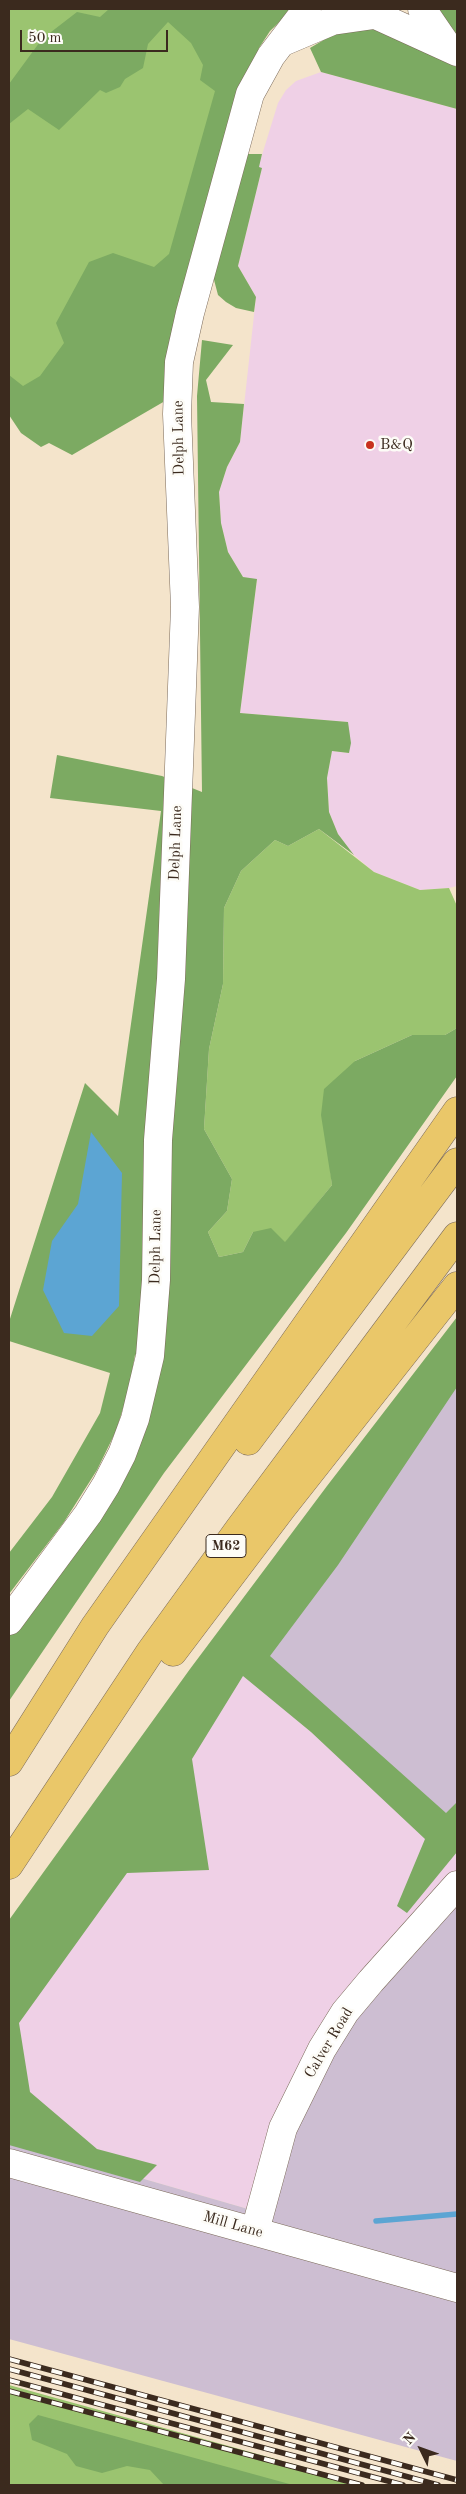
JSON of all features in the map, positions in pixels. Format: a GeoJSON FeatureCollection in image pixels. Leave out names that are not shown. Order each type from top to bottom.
{"type":"FeatureCollection","features":[{"type":"Feature","properties":{"kind":"highway"},"geometry":{"type":"LineString","coordinates":[[9,1762],[94,1626],[457,1111]]}},
{"type":"Feature","properties":{"kind":"highway","name":"M62"},"geometry":{"type":"LineString","coordinates":[[9,1774],[193,1515],[457,1162]]}},
{"type":"Feature","properties":{"kind":"highway","name":"M62"},"geometry":{"type":"LineString","coordinates":[[9,1866],[156,1644],[244,1521],[457,1236]]}},
{"type":"Feature","properties":{"kind":"highway"},"geometry":{"type":"LineString","coordinates":[[9,1866],[282,1508],[457,1286]]}},
{"type":"Feature","properties":{"kind":"street","name":"Delph Lane"},"geometry":{"type":"LineString","coordinates":[[9,1621],[88,1514],[106,1485],[122,1454],[134,1420],[150,1356],[156,1280],[158,1140],[171,979],[185,607],[178,414],[179,362],[190,313],[250,94],[271,56],[307,9]]}},
{"type":"Feature","properties":{"kind":"street"},"geometry":{"type":"LineString","coordinates":[[422,9],[453,49]]}},
{"type":"Feature","properties":{"kind":"street"},"geometry":{"type":"LineString","coordinates":[[281,43],[332,21],[379,12],[453,49]]}},
{"type":"Feature","properties":{"kind":"street","name":"Calver Road"},"geometry":{"type":"LineString","coordinates":[[254,2231],[283,2128],[322,2049],[345,2012],[457,1885]]}},
{"type":"Feature","properties":{"kind":"street","name":"Mill Lane"},"geometry":{"type":"LineString","coordinates":[[9,2163],[457,2288]]}},
{"type":"Feature","properties":{"kind":"shaded area","name":"B&Q"},"geometry":{"type":"Polygon","coordinates":[[[321,72],[457,109],[457,886],[449,888],[420,890],[374,872],[354,855],[338,834],[329,812],[327,778],[332,751],[349,753],[348,722],[240,713],[257,580],[243,577],[228,552],[221,523],[219,492],[227,467],[240,442],[256,297],[238,266],[262,168],[258,168],[278,103],[286,90],[296,81],[321,72]]]}},
{"type":"Feature","properties":{"kind":"shaded area"},"geometry":{"type":"Polygon","coordinates":[[[457,1348],[457,1846],[227,1647],[457,1348]]]}},
{"type":"Feature","properties":{"kind":"shaded area"},"geometry":{"type":"Polygon","coordinates":[[[227,1647],[457,1846],[457,1881],[255,2211],[9,2140],[9,1955],[227,1647]]]}},
{"type":"Feature","properties":{"kind":"shaded area"},"geometry":{"type":"Polygon","coordinates":[[[457,1881],[457,2461],[9,2339],[9,2140],[255,2211],[300,2088],[457,1881]]]}},
{"type":"Feature","properties":{"kind":"green space"},"geometry":{"type":"Polygon","coordinates":[[[9,9],[290,9],[236,61],[172,294],[59,419],[9,379],[9,9]]]}},
{"type":"Feature","properties":{"kind":"green space"},"geometry":{"type":"Polygon","coordinates":[[[109,9],[293,9],[270,31],[259,48],[252,66],[165,401],[72,455],[49,443],[41,447],[21,433],[9,415],[9,375],[23,386],[40,376],[64,343],[56,323],[89,262],[113,253],[154,267],[169,254],[215,91],[200,80],[203,65],[191,43],[168,22],[148,44],[143,68],[125,79],[120,87],[106,93],[100,90],[59,130],[28,109],[9,124],[9,84],[42,39],[77,12],[100,17],[109,9]]]}},
{"type":"Feature","properties":{"kind":"green space"},"geometry":{"type":"Polygon","coordinates":[[[437,9],[457,9],[457,36],[437,9]]]}},
{"type":"Feature","properties":{"kind":"green space"},"geometry":{"type":"Polygon","coordinates":[[[373,28],[457,67],[457,109],[321,72],[310,48],[339,31],[373,28]]]}},
{"type":"Feature","properties":{"kind":"green space"},"geometry":{"type":"Polygon","coordinates":[[[245,154],[262,154],[259,167],[262,168],[238,266],[256,297],[254,312],[236,308],[218,295],[213,276],[245,154]]]}},
{"type":"Feature","properties":{"kind":"green space"},"geometry":{"type":"Polygon","coordinates":[[[202,340],[233,345],[206,380],[211,402],[244,404],[240,442],[227,467],[219,492],[221,523],[228,552],[243,577],[257,579],[240,713],[348,722],[351,743],[349,753],[332,751],[327,778],[329,812],[338,834],[354,855],[319,829],[288,846],[275,840],[241,871],[224,908],[223,984],[209,1049],[204,1129],[232,1179],[227,1211],[208,1232],[219,1257],[243,1252],[253,1232],[271,1228],[285,1242],[332,1185],[321,1115],[324,1089],[355,1061],[412,1035],[445,1035],[457,1028],[457,1076],[346,1233],[164,1473],[9,1701],[9,1636],[117,1484],[163,1335],[135,1355],[129,1389],[116,1431],[97,1470],[64,1522],[9,1594],[9,1553],[52,1497],[100,1413],[110,1373],[9,1341],[9,1322],[85,1083],[118,1116],[161,811],[50,798],[57,755],[162,776],[202,792],[197,396],[202,340]]]}},
{"type":"Feature","properties":{"kind":"green space"},"geometry":{"type":"Polygon","coordinates":[[[319,829],[374,872],[420,890],[449,888],[457,906],[457,1028],[445,1035],[412,1035],[355,1061],[330,1167],[332,1185],[285,1243],[253,1232],[243,1252],[219,1257],[208,1232],[227,1211],[232,1179],[204,1129],[209,1049],[223,984],[224,908],[241,871],[275,840],[288,846],[319,829]]]}},
{"type":"Feature","properties":{"kind":"green space"},"geometry":{"type":"Polygon","coordinates":[[[457,1317],[457,1387],[338,1565],[270,1656],[446,1813],[457,1802],[457,1852],[407,1913],[397,1906],[425,1839],[311,1732],[243,1676],[192,1759],[209,1870],[127,1873],[19,2023],[30,2092],[97,2149],[157,2165],[140,2182],[9,2145],[9,1920],[190,1669],[457,1317]]]}},
{"type":"Feature","properties":{"kind":"green space"},"geometry":{"type":"Polygon","coordinates":[[[9,2385],[369,2485],[9,2485],[9,2385]]]}},
{"type":"Feature","properties":{"kind":"green space"},"geometry":{"type":"Polygon","coordinates":[[[38,2415],[293,2485],[164,2485],[150,2470],[127,2466],[102,2473],[76,2466],[67,2454],[32,2440],[29,2424],[38,2415]]]}},
{"type":"Feature","properties":{"kind":"water"},"geometry":{"type":"Polygon","coordinates":[[[91,1132],[122,1173],[119,1306],[92,1336],[64,1333],[43,1290],[52,1241],[78,1204],[91,1132]]]}},
{"type":"Feature","properties":{"kind":"waterway"},"geometry":{"type":"LineString","coordinates":[[376,2221],[457,2214]]}},
{"type":"Feature","properties":{"kind":"railway"},"geometry":{"type":"LineString","coordinates":[[9,2359],[457,2480]]}},
{"type":"Feature","properties":{"kind":"railway"},"geometry":{"type":"LineString","coordinates":[[9,2369],[438,2485]]}},
{"type":"Feature","properties":{"kind":"railway"},"geometry":{"type":"LineString","coordinates":[[9,2380],[403,2485]]}},
{"type":"Feature","properties":{"kind":"railway"},"geometry":{"type":"LineString","coordinates":[[9,2391],[362,2485]]}},
{"type":"Feature","properties":{"kind":"place","name":"B&Q"},"geometry":{"type":"Point","coordinates":[370,445]}}]}
